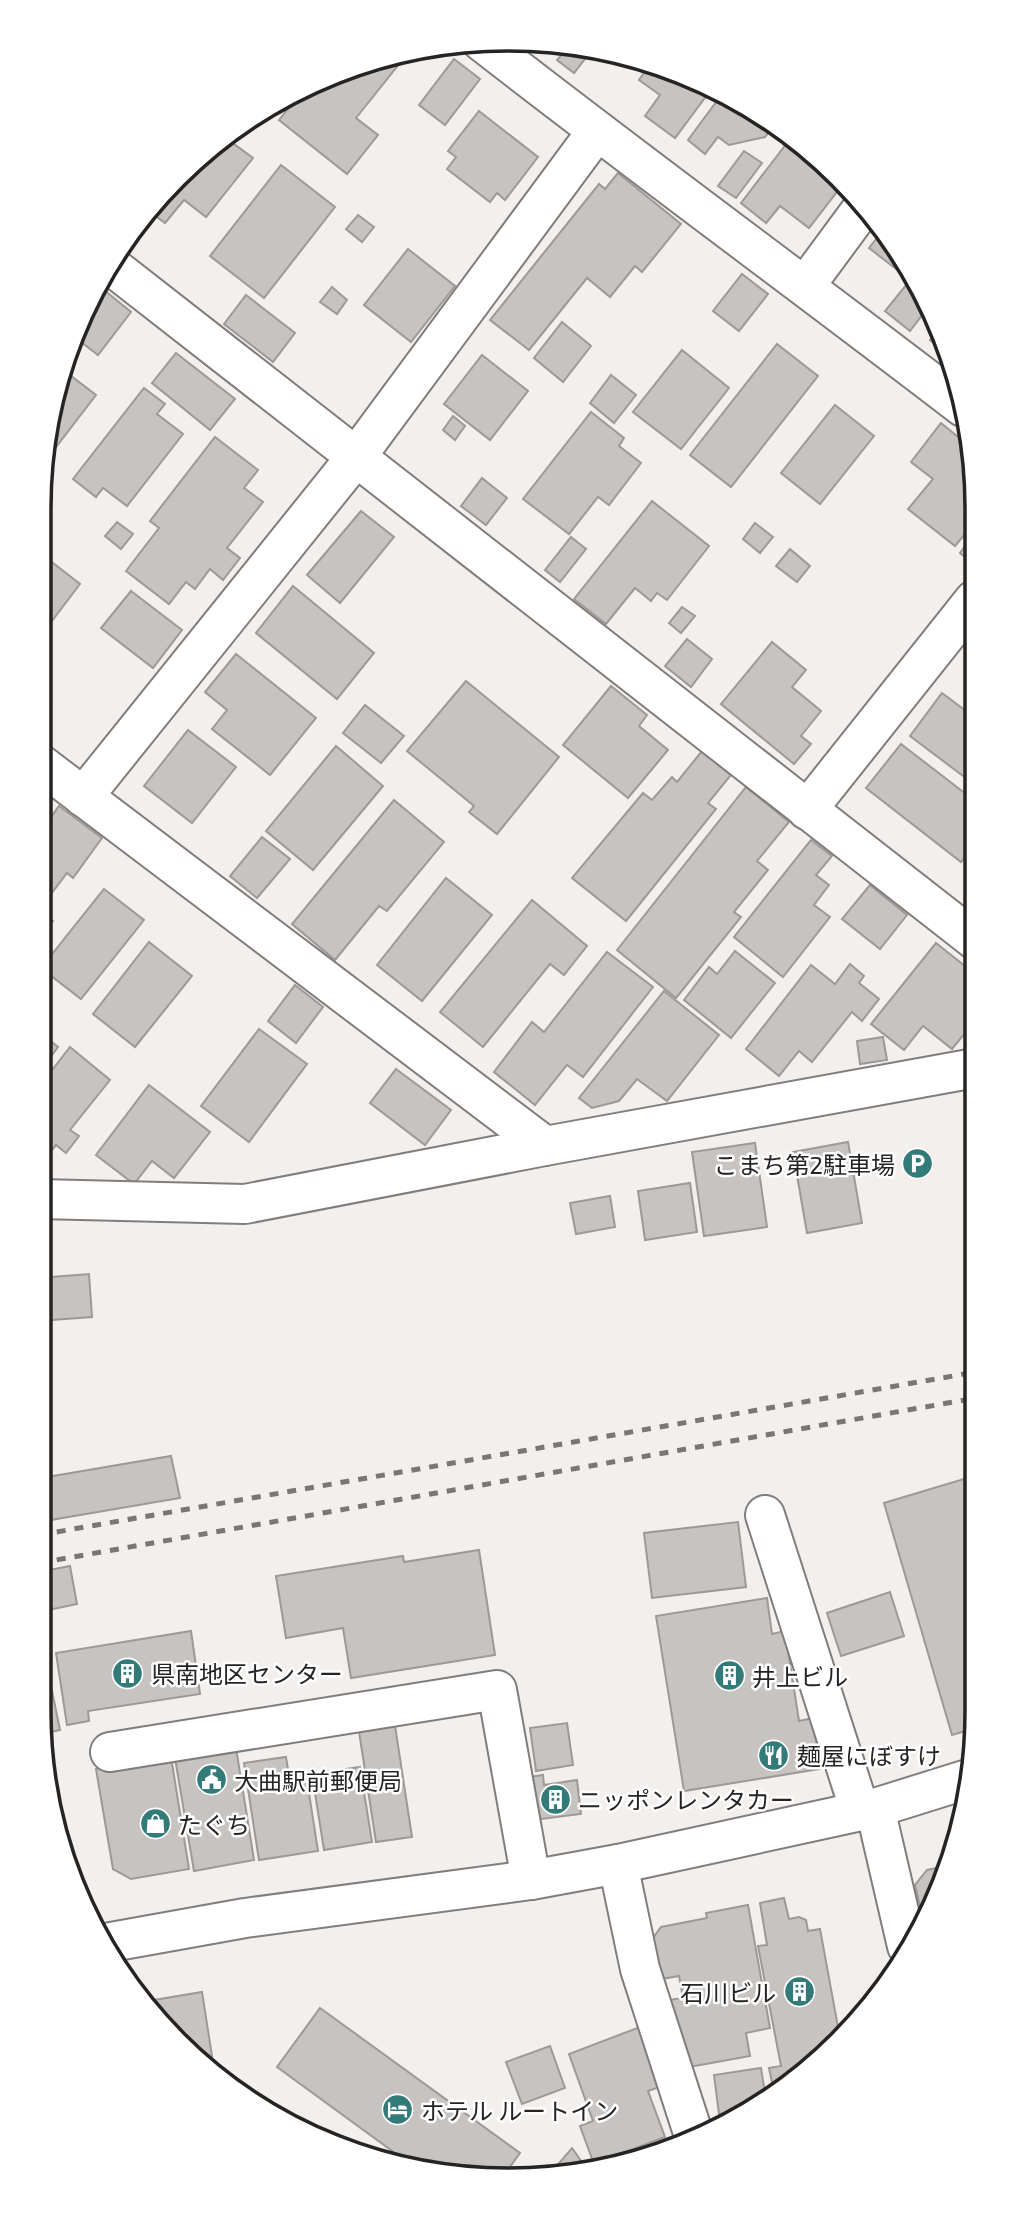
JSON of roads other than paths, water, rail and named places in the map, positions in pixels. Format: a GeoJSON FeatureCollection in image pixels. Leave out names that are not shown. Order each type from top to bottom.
{"type":"FeatureCollection","features":[{"type":"Feature","properties":{"kind":"street"},"geometry":{"type":"LineString","coordinates":[[494,51],[952,398]]}},
{"type":"Feature","properties":{"kind":"street"},"geometry":{"type":"LineString","coordinates":[[83,797],[356,457],[597,131]]}},
{"type":"Feature","properties":{"kind":"street"},"geometry":{"type":"LineString","coordinates":[[805,286],[858,214]]}},
{"type":"Feature","properties":{"kind":"street"},"geometry":{"type":"LineString","coordinates":[[117,271],[965,932]]}},
{"type":"Feature","properties":{"kind":"street"},"geometry":{"type":"LineString","coordinates":[[807,810],[965,611]]}},
{"type":"Feature","properties":{"kind":"street"},"geometry":{"type":"LineString","coordinates":[[51,773],[545,1146]]}},
{"type":"Feature","properties":{"kind":"street"},"geometry":{"type":"LineString","coordinates":[[51,1199],[244,1204],[965,1070]]}},
{"type":"Feature","properties":{"kind":"street"},"geometry":{"type":"LineString","coordinates":[[765,1515],[868,1810],[905,1938]]}},
{"type":"Feature","properties":{"kind":"street"},"geometry":{"type":"LineString","coordinates":[[110,1752],[497,1690],[531,1880]]}},
{"type":"Feature","properties":{"kind":"street"},"geometry":{"type":"LineString","coordinates":[[113,1942],[245,1918],[531,1880],[618,1864],[868,1810],[959,1782]]}},
{"type":"Feature","properties":{"kind":"street"},"geometry":{"type":"LineString","coordinates":[[618,1864],[640,1969],[692,2129]]}},
{"type":"Feature","properties":{"kind":"railway"},"geometry":{"type":"LineString","coordinates":[[51,1533],[965,1374]]}},
{"type":"Feature","properties":{"kind":"railway"},"geometry":{"type":"LineString","coordinates":[[51,1561],[965,1400]]}},
{"type":"Feature","properties":{"kind":"place","name":"こまち第2駐車場"},"geometry":{"type":"Point","coordinates":[918,1164]}},
{"type":"Feature","properties":{"kind":"place","name":"県南地区センター"},"geometry":{"type":"Point","coordinates":[128,1673]}},
{"type":"Feature","properties":{"kind":"place","name":"井上ビル"},"geometry":{"type":"Point","coordinates":[729,1676]}},
{"type":"Feature","properties":{"kind":"place","name":"麺屋にぼすけ"},"geometry":{"type":"Point","coordinates":[774,1755]}},
{"type":"Feature","properties":{"kind":"place","name":"大曲駅前郵便局"},"geometry":{"type":"Point","coordinates":[211,1780]}},
{"type":"Feature","properties":{"kind":"place","name":"ニッポンレンタカー"},"geometry":{"type":"Point","coordinates":[555,1799]}},
{"type":"Feature","properties":{"kind":"place","name":"たぐち"},"geometry":{"type":"Point","coordinates":[155,1824]}},
{"type":"Feature","properties":{"kind":"place","name":"石川ビル"},"geometry":{"type":"Point","coordinates":[799,1992]}},
{"type":"Feature","properties":{"kind":"place","name":"ホテル ルートイン"},"geometry":{"type":"Point","coordinates":[398,2110]}}]}
